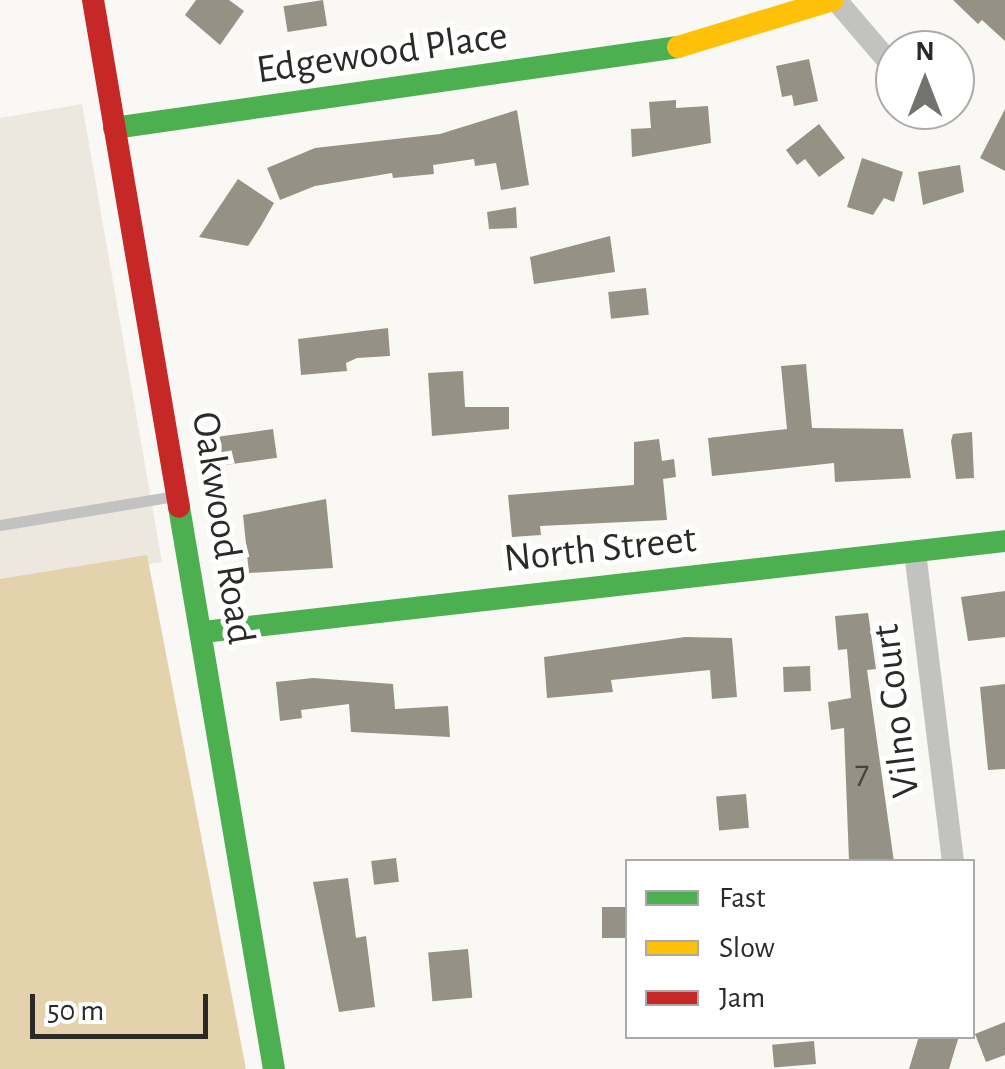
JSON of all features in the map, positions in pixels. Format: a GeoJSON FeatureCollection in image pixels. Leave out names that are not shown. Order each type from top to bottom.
{"type":"FeatureCollection","features":[{"type":"Feature","properties":{"kind":"street","name":"Oakwood Road"},"geometry":{"type":"LineString","coordinates":[[93,0],[180,495],[274,1069]]}},
{"type":"Feature","properties":{"kind":"street","name":"Edgewood Place"},"geometry":{"type":"LineString","coordinates":[[114,128],[648,53],[720,38],[835,0]]}},
{"type":"Feature","properties":{"kind":"street"},"geometry":{"type":"LineString","coordinates":[[835,0],[875,46]]}},
{"type":"Feature","properties":{"kind":"street","name":"North Street"},"geometry":{"type":"LineString","coordinates":[[203,632],[1005,541]]}},
{"type":"Feature","properties":{"kind":"street","name":"Vilno Court"},"geometry":{"type":"LineString","coordinates":[[914,552],[952,859]]}},
{"type":"Feature","properties":{"kind":"lane"},"geometry":{"type":"LineString","coordinates":[[0,525],[180,495]]}},
{"type":"Feature","properties":{"kind":"shaded area"},"geometry":{"type":"Polygon","coordinates":[[[82,104],[162,562],[0,586],[0,118],[82,104]]]}},
{"type":"Feature","properties":{"kind":"shaded area"},"geometry":{"type":"Polygon","coordinates":[[[147,555],[246,1069],[0,1069],[0,579],[147,555]]]}},
{"type":"Feature","properties":{"kind":"building"},"geometry":{"type":"Polygon","coordinates":[[[196,0],[229,0],[244,11],[220,45],[185,15],[196,0]]]}},
{"type":"Feature","properties":{"kind":"building"},"geometry":{"type":"Polygon","coordinates":[[[323,0],[327,26],[288,32],[283,6],[323,0]]]}},
{"type":"Feature","properties":{"kind":"building"},"geometry":{"type":"Polygon","coordinates":[[[953,0],[1005,0],[1005,41],[982,20],[978,24],[953,0]]]}},
{"type":"Feature","properties":{"kind":"building"},"geometry":{"type":"Polygon","coordinates":[[[809,59],[818,101],[794,106],[792,95],[782,97],[776,66],[809,59]]]}},
{"type":"Feature","properties":{"kind":"building"},"geometry":{"type":"Polygon","coordinates":[[[676,100],[676,108],[708,106],[711,143],[632,157],[631,129],[651,128],[649,102],[676,100]]]}},
{"type":"Feature","properties":{"kind":"building"},"geometry":{"type":"Polygon","coordinates":[[[1005,109],[1005,171],[980,158],[1005,109]]]}},
{"type":"Feature","properties":{"kind":"building"},"geometry":{"type":"Polygon","coordinates":[[[517,110],[529,185],[501,190],[496,163],[475,166],[474,159],[433,165],[434,174],[393,178],[392,173],[315,186],[280,200],[267,168],[315,148],[440,134],[517,110]]]}},
{"type":"Feature","properties":{"kind":"building"},"geometry":{"type":"Polygon","coordinates":[[[819,124],[845,158],[819,177],[805,159],[797,165],[786,150],[819,124]]]}},
{"type":"Feature","properties":{"kind":"building"},"geometry":{"type":"Polygon","coordinates":[[[862,158],[903,172],[894,202],[884,198],[873,215],[847,207],[862,158]]]}},
{"type":"Feature","properties":{"kind":"building"},"geometry":{"type":"Polygon","coordinates":[[[960,165],[964,192],[923,205],[918,172],[960,165]]]}},
{"type":"Feature","properties":{"kind":"building"},"geometry":{"type":"Polygon","coordinates":[[[238,179],[274,203],[248,246],[199,237],[238,179]]]}},
{"type":"Feature","properties":{"kind":"building"},"geometry":{"type":"Polygon","coordinates":[[[516,207],[517,228],[489,229],[487,212],[516,207]]]}},
{"type":"Feature","properties":{"kind":"building"},"geometry":{"type":"Polygon","coordinates":[[[610,236],[615,272],[534,284],[530,257],[610,236]]]}},
{"type":"Feature","properties":{"kind":"building"},"geometry":{"type":"Polygon","coordinates":[[[646,288],[649,315],[611,319],[608,292],[646,288]]]}},
{"type":"Feature","properties":{"kind":"building"},"geometry":{"type":"Polygon","coordinates":[[[388,328],[390,356],[357,358],[346,363],[347,371],[301,375],[298,339],[388,328]]]}},
{"type":"Feature","properties":{"kind":"building"},"geometry":{"type":"Polygon","coordinates":[[[806,364],[812,428],[903,429],[911,478],[835,482],[834,463],[712,476],[708,438],[787,429],[781,366],[806,364]]]}},
{"type":"Feature","properties":{"kind":"building"},"geometry":{"type":"Polygon","coordinates":[[[463,371],[465,407],[509,407],[509,429],[432,436],[428,373],[463,371]]]}},
{"type":"Feature","properties":{"kind":"building"},"geometry":{"type":"Polygon","coordinates":[[[273,429],[277,458],[224,465],[220,437],[273,429]]]}},
{"type":"Feature","properties":{"kind":"building"},"geometry":{"type":"Polygon","coordinates":[[[972,432],[974,478],[956,479],[953,434],[972,432]]]}},
{"type":"Feature","properties":{"kind":"building"},"geometry":{"type":"Polygon","coordinates":[[[659,439],[662,461],[674,459],[676,477],[663,479],[667,520],[540,526],[541,535],[512,537],[508,495],[634,485],[634,442],[659,439]]]}},
{"type":"Feature","properties":{"kind":"building"},"geometry":{"type":"Polygon","coordinates":[[[326,499],[333,568],[249,573],[243,515],[326,499]]]}},
{"type":"Feature","properties":{"kind":"building"},"geometry":{"type":"Polygon","coordinates":[[[1005,591],[1005,637],[968,641],[961,597],[1005,591]]]}},
{"type":"Feature","properties":{"kind":"building"},"geometry":{"type":"Polygon","coordinates":[[[868,613],[876,669],[867,670],[894,859],[849,859],[844,728],[831,730],[828,702],[851,698],[847,649],[838,650],[835,616],[868,613]]]}},
{"type":"Feature","properties":{"kind":"building"},"geometry":{"type":"Polygon","coordinates":[[[685,637],[732,638],[737,697],[712,699],[710,670],[611,680],[613,692],[547,698],[544,657],[685,637]]]}},
{"type":"Feature","properties":{"kind":"building"},"geometry":{"type":"Polygon","coordinates":[[[810,666],[811,691],[784,692],[783,667],[810,666]]]}},
{"type":"Feature","properties":{"kind":"building"},"geometry":{"type":"Polygon","coordinates":[[[313,678],[393,684],[395,709],[448,706],[450,737],[351,732],[349,704],[301,710],[302,718],[280,721],[276,682],[313,678]]]}},
{"type":"Feature","properties":{"kind":"building"},"geometry":{"type":"Polygon","coordinates":[[[1005,684],[1005,769],[988,770],[980,687],[1005,684]]]}},
{"type":"Feature","properties":{"kind":"building"},"geometry":{"type":"Polygon","coordinates":[[[746,794],[749,828],[719,830],[716,797],[746,794]]]}},
{"type":"Feature","properties":{"kind":"building"},"geometry":{"type":"Polygon","coordinates":[[[396,858],[399,882],[374,885],[371,861],[396,858]]]}},
{"type":"Feature","properties":{"kind":"building"},"geometry":{"type":"Polygon","coordinates":[[[348,878],[356,938],[366,936],[375,1007],[339,1012],[313,882],[348,878]]]}},
{"type":"Feature","properties":{"kind":"building"},"geometry":{"type":"Polygon","coordinates":[[[602,907],[625,907],[625,938],[602,938],[602,907]]]}},
{"type":"Feature","properties":{"kind":"building"},"geometry":{"type":"Polygon","coordinates":[[[468,949],[472,998],[432,1001],[428,952],[468,949]]]}},
{"type":"Feature","properties":{"kind":"building"},"geometry":{"type":"Polygon","coordinates":[[[1005,1022],[1005,1055],[986,1062],[975,1034],[1005,1022]]]}},
{"type":"Feature","properties":{"kind":"building"},"geometry":{"type":"Polygon","coordinates":[[[918,1039],[958,1039],[949,1069],[909,1069],[918,1039]]]}},
{"type":"Feature","properties":{"kind":"building"},"geometry":{"type":"Polygon","coordinates":[[[814,1041],[816,1064],[774,1068],[772,1045],[814,1041]]]}},
{"type":"Feature","properties":{"kind":"traffic: fast"},"geometry":{"type":"LineString","coordinates":[[114,128],[678,47]]}},
{"type":"Feature","properties":{"kind":"traffic: fast"},"geometry":{"type":"LineString","coordinates":[[179,507],[274,1069]]}},
{"type":"Feature","properties":{"kind":"traffic: fast"},"geometry":{"type":"LineString","coordinates":[[203,632],[1005,541]]}},
{"type":"Feature","properties":{"kind":"traffic: slow"},"geometry":{"type":"LineString","coordinates":[[678,47],[833,0]]}},
{"type":"Feature","properties":{"kind":"traffic: jam"},"geometry":{"type":"LineString","coordinates":[[93,0],[179,507]]}}]}
